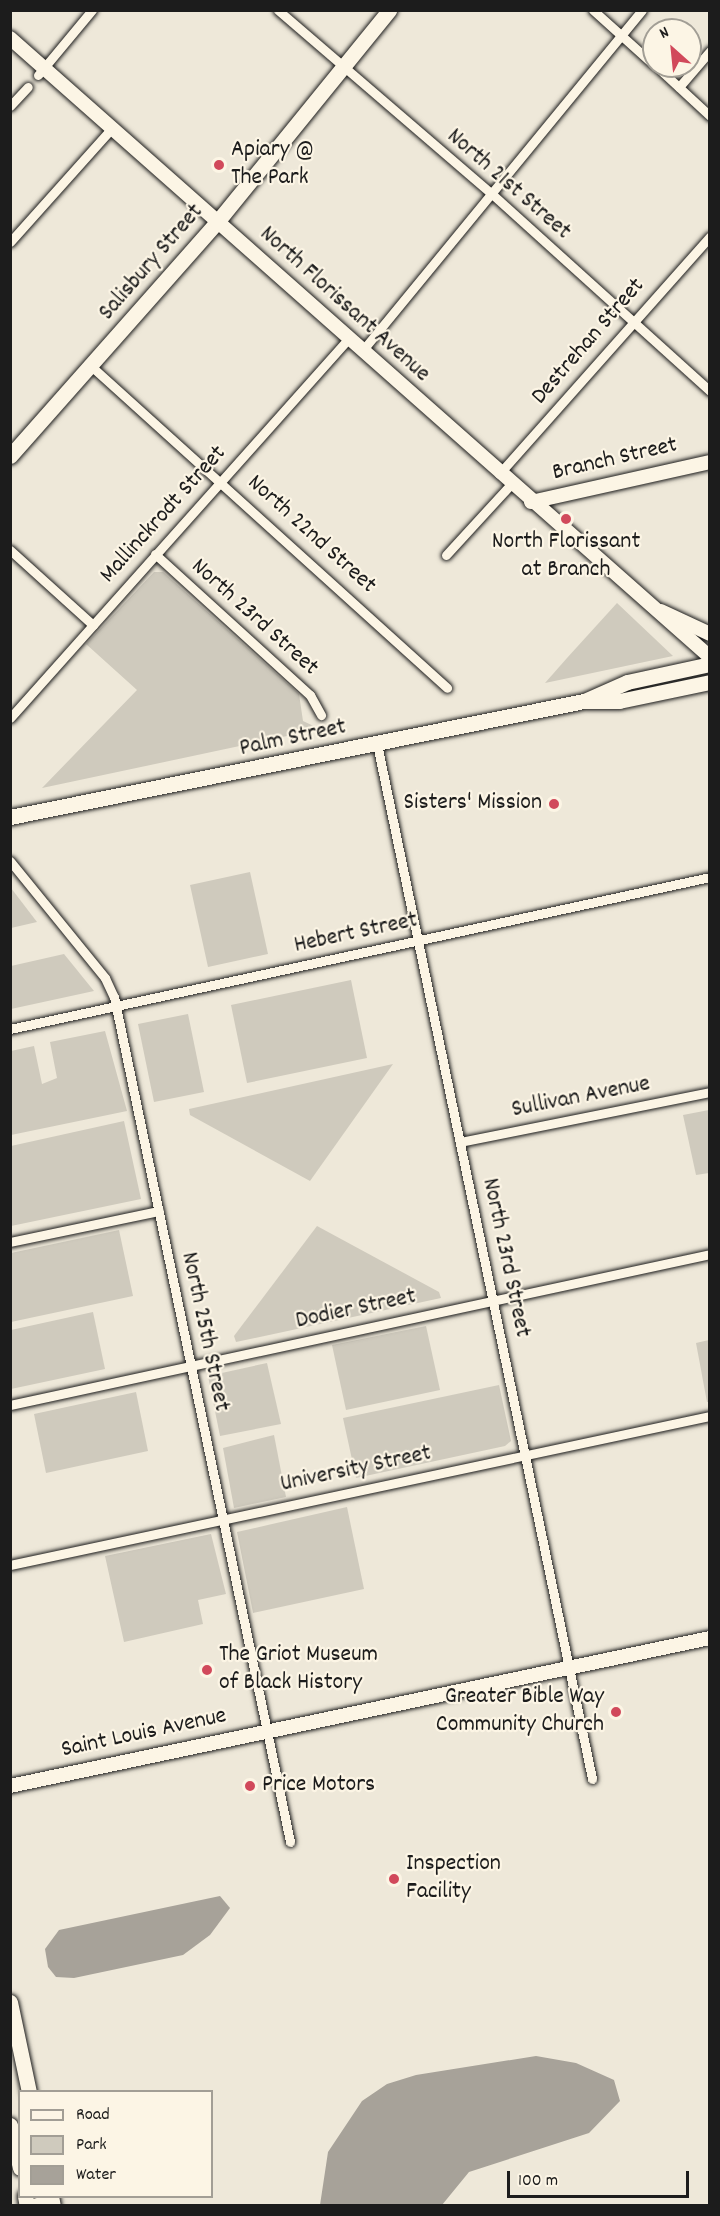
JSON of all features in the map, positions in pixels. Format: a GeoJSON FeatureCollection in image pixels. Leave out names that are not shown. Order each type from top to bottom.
{"type":"FeatureCollection","features":[{"type":"Feature","properties":{"kind":"main road","name":"Salisbury Street"},"geometry":{"type":"LineString","coordinates":[[10,456],[217,222],[389,10]]}},
{"type":"Feature","properties":{"kind":"main road","name":"North Florissant Avenue"},"geometry":{"type":"LineString","coordinates":[[10,38],[41,72],[111,129],[499,474],[710,657]]}},
{"type":"Feature","properties":{"kind":"main road","name":"Branch Street"},"geometry":{"type":"LineString","coordinates":[[531,502],[710,462]]}},
{"type":"Feature","properties":{"kind":"main road","name":"North Florissant Avenue"},"geometry":{"type":"LineString","coordinates":[[648,605],[710,634]]}},
{"type":"Feature","properties":{"kind":"main road","name":"Palm Street"},"geometry":{"type":"LineString","coordinates":[[584,701],[627,682],[710,664]]}},
{"type":"Feature","properties":{"kind":"main road","name":"Palm Street"},"geometry":{"type":"LineString","coordinates":[[10,817],[584,701],[619,701],[710,682]]}},
{"type":"Feature","properties":{"kind":"main road","name":"Saint Louis Avenue"},"geometry":{"type":"LineString","coordinates":[[10,1786],[710,1638]]}},
{"type":"Feature","properties":{"kind":"main road"},"geometry":{"type":"LineString","coordinates":[[11,2005],[29,2090]]}},
{"type":"Feature","properties":{"kind":"main road"},"geometry":{"type":"LineString","coordinates":[[10,2125],[18,2159]]}},
{"type":"Feature","properties":{"kind":"street"},"geometry":{"type":"LineString","coordinates":[[41,72],[92,10]]}},
{"type":"Feature","properties":{"kind":"street","name":"North 21st Street"},"geometry":{"type":"LineString","coordinates":[[278,10],[492,194],[710,392]]}},
{"type":"Feature","properties":{"kind":"street"},"geometry":{"type":"LineString","coordinates":[[593,10],[642,53]]}},
{"type":"Feature","properties":{"kind":"street"},"geometry":{"type":"LineString","coordinates":[[362,351],[642,10]]}},
{"type":"Feature","properties":{"kind":"street"},"geometry":{"type":"LineString","coordinates":[[679,87],[710,51]]}},
{"type":"Feature","properties":{"kind":"street"},"geometry":{"type":"LineString","coordinates":[[669,78],[710,116]]}},
{"type":"Feature","properties":{"kind":"street"},"geometry":{"type":"LineString","coordinates":[[10,106],[28,87]]}},
{"type":"Feature","properties":{"kind":"street"},"geometry":{"type":"LineString","coordinates":[[10,242],[111,129]]}},
{"type":"Feature","properties":{"kind":"street","name":"Destrehan Street"},"geometry":{"type":"LineString","coordinates":[[499,474],[710,236]]}},
{"type":"Feature","properties":{"kind":"street","name":"Mallinckrodt Street"},"geometry":{"type":"LineString","coordinates":[[10,718],[348,339]]}},
{"type":"Feature","properties":{"kind":"street","name":"North 22nd Street"},"geometry":{"type":"LineString","coordinates":[[91,366],[222,480],[447,688]]}},
{"type":"Feature","properties":{"kind":"street"},"geometry":{"type":"LineString","coordinates":[[446,555],[511,484]]}},
{"type":"Feature","properties":{"kind":"street"},"geometry":{"type":"LineString","coordinates":[[10,550],[93,625]]}},
{"type":"Feature","properties":{"kind":"street","name":"North 23rd Street"},"geometry":{"type":"LineString","coordinates":[[155,554],[310,694],[321,715]]}},
{"type":"Feature","properties":{"kind":"street","name":"North 23rd Street"},"geometry":{"type":"LineString","coordinates":[[377,744],[592,1779]]}},
{"type":"Feature","properties":{"kind":"street","name":"North 25th Street"},"geometry":{"type":"LineString","coordinates":[[10,861],[105,978],[116,1006],[290,1842]]}},
{"type":"Feature","properties":{"kind":"street","name":"Hebert Street"},"geometry":{"type":"LineString","coordinates":[[10,1029],[710,877]]}},
{"type":"Feature","properties":{"kind":"street","name":"Sullivan Avenue"},"geometry":{"type":"LineString","coordinates":[[460,1142],[710,1092]]}},
{"type":"Feature","properties":{"kind":"street"},"geometry":{"type":"LineString","coordinates":[[10,1242],[159,1211]]}},
{"type":"Feature","properties":{"kind":"street","name":"Dodier Street"},"geometry":{"type":"LineString","coordinates":[[10,1405],[710,1254]]}},
{"type":"Feature","properties":{"kind":"street","name":"University Street"},"geometry":{"type":"LineString","coordinates":[[10,1565],[710,1416]]}},
{"type":"Feature","properties":{"kind":"street"},"geometry":{"type":"LineString","coordinates":[[25,2203],[52,2200]]}},
{"type":"Feature","properties":{"kind":"green space"},"geometry":{"type":"Polygon","coordinates":[[[154,572],[163,572],[299,694],[303,721],[320,729],[42,788],[137,690],[86,644],[154,572]]]}},
{"type":"Feature","properties":{"kind":"green space"},"geometry":{"type":"Polygon","coordinates":[[[617,603],[673,656],[545,683],[567,658],[617,603]]]}},
{"type":"Feature","properties":{"kind":"green space"},"geometry":{"type":"Polygon","coordinates":[[[250,872],[268,954],[208,967],[190,885],[250,872]]]}},
{"type":"Feature","properties":{"kind":"green space"},"geometry":{"type":"Polygon","coordinates":[[[11,888],[37,922],[11,928],[11,888]]]}},
{"type":"Feature","properties":{"kind":"green space"},"geometry":{"type":"Polygon","coordinates":[[[64,954],[94,991],[11,1009],[11,966],[64,954]]]}},
{"type":"Feature","properties":{"kind":"green space"},"geometry":{"type":"Polygon","coordinates":[[[351,980],[367,1058],[247,1083],[231,1005],[351,980]]]}},
{"type":"Feature","properties":{"kind":"green space"},"geometry":{"type":"Polygon","coordinates":[[[188,1014],[204,1092],[154,1102],[138,1024],[188,1014]]]}},
{"type":"Feature","properties":{"kind":"green space"},"geometry":{"type":"Polygon","coordinates":[[[105,1031],[127,1111],[11,1135],[11,1051],[34,1046],[42,1084],[57,1078],[50,1042],[105,1031]]]}},
{"type":"Feature","properties":{"kind":"green space"},"geometry":{"type":"Polygon","coordinates":[[[393,1064],[310,1181],[190,1115],[189,1109],[393,1064]]]}},
{"type":"Feature","properties":{"kind":"green space"},"geometry":{"type":"Polygon","coordinates":[[[709,1110],[709,1173],[696,1175],[683,1115],[709,1110]]]}},
{"type":"Feature","properties":{"kind":"green space"},"geometry":{"type":"Polygon","coordinates":[[[124,1121],[141,1199],[11,1226],[11,1146],[124,1121]]]}},
{"type":"Feature","properties":{"kind":"green space"},"geometry":{"type":"Polygon","coordinates":[[[317,1226],[439,1292],[441,1298],[236,1342],[234,1336],[317,1226]]]}},
{"type":"Feature","properties":{"kind":"green space"},"geometry":{"type":"Polygon","coordinates":[[[119,1230],[133,1296],[11,1322],[11,1253],[119,1230]]]}},
{"type":"Feature","properties":{"kind":"green space"},"geometry":{"type":"Polygon","coordinates":[[[93,1312],[105,1369],[11,1389],[11,1330],[93,1312]]]}},
{"type":"Feature","properties":{"kind":"green space"},"geometry":{"type":"Polygon","coordinates":[[[426,1326],[440,1390],[346,1410],[332,1345],[426,1326]]]}},
{"type":"Feature","properties":{"kind":"green space"},"geometry":{"type":"Polygon","coordinates":[[[709,1340],[710,1402],[707,1402],[696,1343],[709,1340]]]}},
{"type":"Feature","properties":{"kind":"green space"},"geometry":{"type":"Polygon","coordinates":[[[267,1363],[281,1424],[220,1436],[208,1376],[267,1363]]]}},
{"type":"Feature","properties":{"kind":"green space"},"geometry":{"type":"Polygon","coordinates":[[[499,1385],[511,1441],[505,1446],[356,1478],[343,1418],[499,1385]]]}},
{"type":"Feature","properties":{"kind":"green space"},"geometry":{"type":"Polygon","coordinates":[[[136,1392],[148,1451],[46,1473],[34,1414],[136,1392]]]}},
{"type":"Feature","properties":{"kind":"green space"},"geometry":{"type":"Polygon","coordinates":[[[274,1435],[286,1497],[234,1508],[223,1448],[274,1435]]]}},
{"type":"Feature","properties":{"kind":"green space"},"geometry":{"type":"Polygon","coordinates":[[[347,1507],[364,1589],[253,1613],[237,1532],[347,1507]]]}},
{"type":"Feature","properties":{"kind":"green space"},"geometry":{"type":"Polygon","coordinates":[[[211,1534],[226,1594],[198,1600],[203,1624],[124,1642],[105,1556],[211,1534]]]}},
{"type":"Feature","properties":{"kind":"water"},"geometry":{"type":"Polygon","coordinates":[[[220,1896],[230,1908],[210,1935],[183,1955],[74,1978],[56,1977],[48,1967],[45,1949],[59,1930],[220,1896]]]}},
{"type":"Feature","properties":{"kind":"water"},"geometry":{"type":"Polygon","coordinates":[[[536,2056],[576,2063],[614,2080],[620,2101],[589,2133],[469,2172],[442,2205],[320,2205],[328,2152],[362,2101],[387,2084],[416,2075],[536,2056]]]}},
{"type":"Feature","properties":{"kind":"place","name":"Apiary @ The Park"},"geometry":{"type":"Point","coordinates":[219,165]}},
{"type":"Feature","properties":{"kind":"place","name":"North Florissant at Branch"},"geometry":{"type":"Point","coordinates":[566,519]}},
{"type":"Feature","properties":{"kind":"place","name":"Sisters' Mission"},"geometry":{"type":"Point","coordinates":[554,804]}},
{"type":"Feature","properties":{"kind":"place","name":"The Griot Museum of Black History"},"geometry":{"type":"Point","coordinates":[207,1670]}},
{"type":"Feature","properties":{"kind":"place","name":"Greater Bible Way Community Church"},"geometry":{"type":"Point","coordinates":[616,1712]}},
{"type":"Feature","properties":{"kind":"place","name":"Price Motors"},"geometry":{"type":"Point","coordinates":[250,1786]}},
{"type":"Feature","properties":{"kind":"place","name":"Inspection Facility"},"geometry":{"type":"Point","coordinates":[394,1879]}}]}
